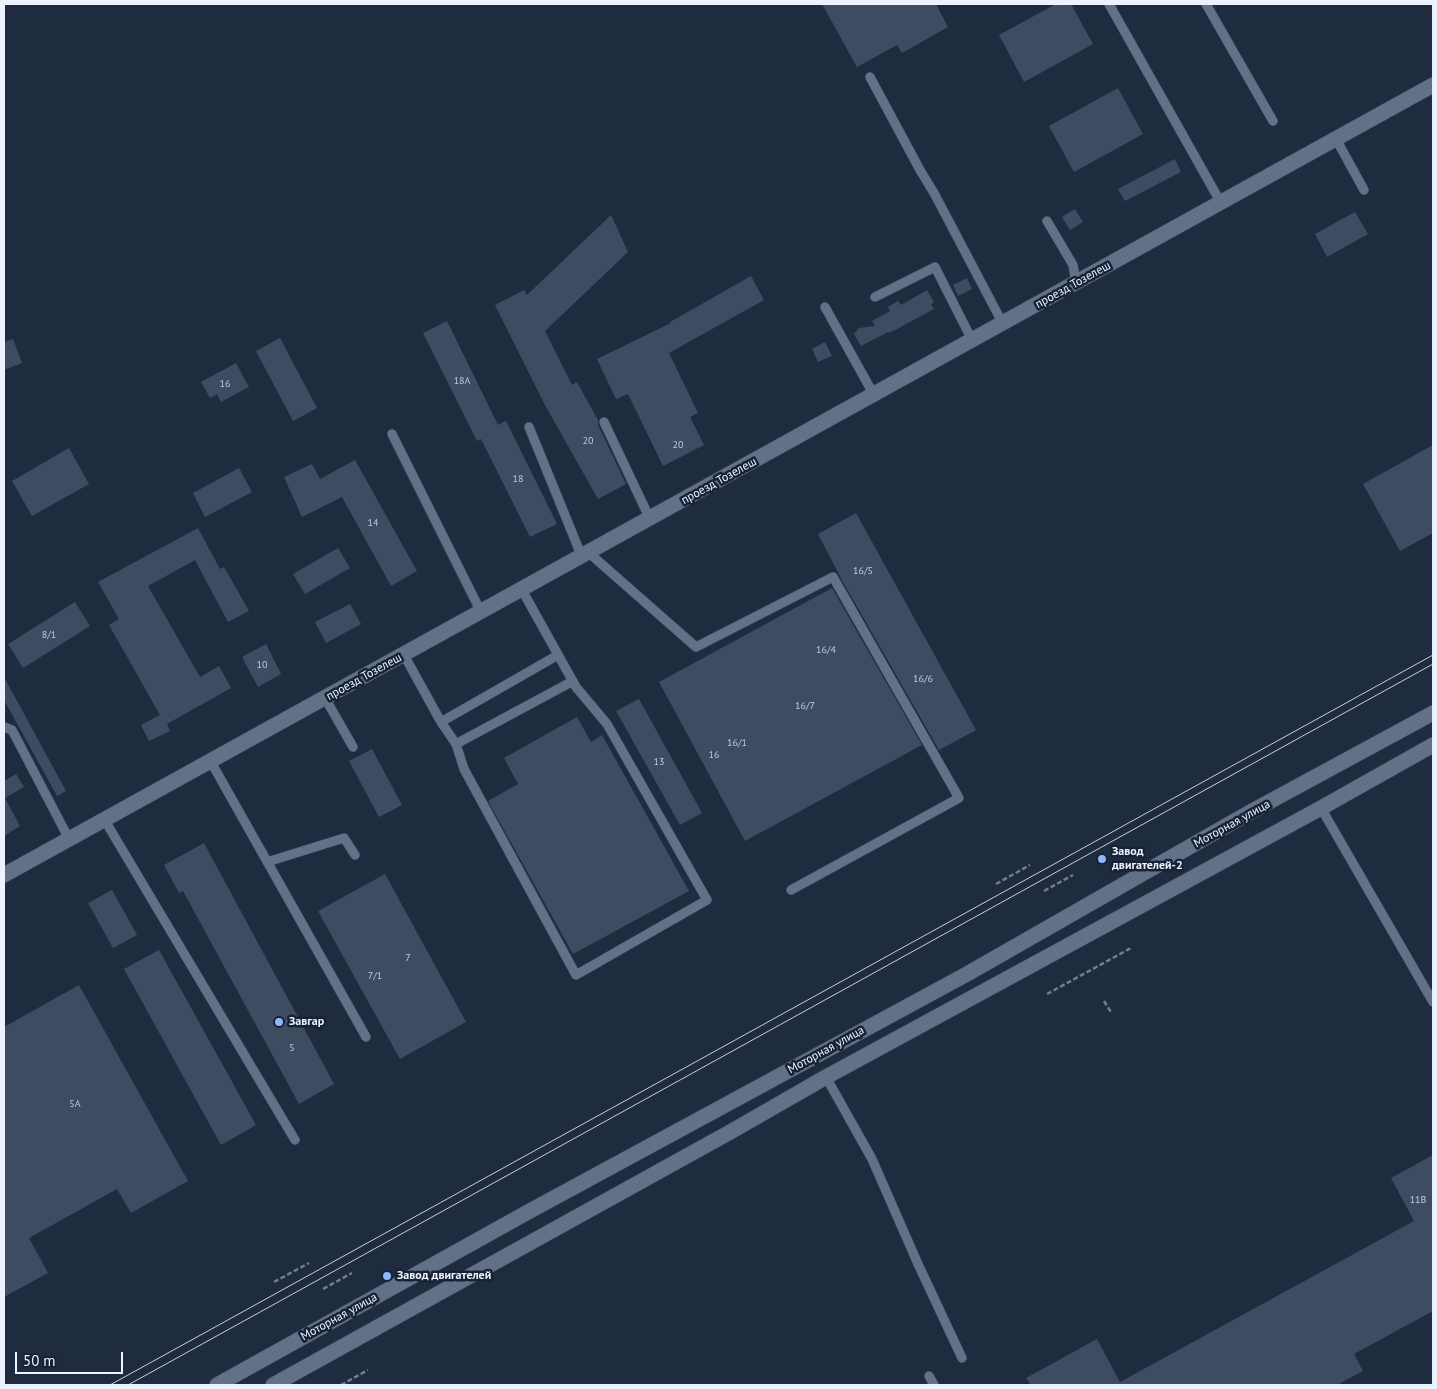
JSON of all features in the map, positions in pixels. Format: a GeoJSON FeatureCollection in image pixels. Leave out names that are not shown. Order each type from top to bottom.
{"type":"FeatureCollection","features":[{"type":"Feature","properties":{"kind":"main road","name":"проезд Тозелеш"},"geometry":{"type":"LineString","coordinates":[[4,875],[1433,85]]}},
{"type":"Feature","properties":{"kind":"main road","name":"Моторная улица"},"geometry":{"type":"LineString","coordinates":[[217,1385],[967,974],[1246,815],[1433,713]]}},
{"type":"Feature","properties":{"kind":"main road","name":"Моторная улица"},"geometry":{"type":"LineString","coordinates":[[273,1385],[826,1077],[1321,808],[1433,745]]}},
{"type":"Feature","properties":{"kind":"main road"},"geometry":{"type":"LineString","coordinates":[[720,1108],[732,1131]]}},
{"type":"Feature","properties":{"kind":"lane"},"geometry":{"type":"LineString","coordinates":[[1109,4],[1221,203]]}},
{"type":"Feature","properties":{"kind":"lane"},"geometry":{"type":"LineString","coordinates":[[1206,4],[1273,121]]}},
{"type":"Feature","properties":{"kind":"lane"},"geometry":{"type":"LineString","coordinates":[[870,76],[920,170],[934,192],[1003,324]]}},
{"type":"Feature","properties":{"kind":"lane"},"geometry":{"type":"LineString","coordinates":[[1336,139],[1364,190]]}},
{"type":"Feature","properties":{"kind":"lane"},"geometry":{"type":"LineString","coordinates":[[1046,221],[1073,265],[1076,283]]}},
{"type":"Feature","properties":{"kind":"lane"},"geometry":{"type":"LineString","coordinates":[[875,297],[935,267],[972,340]]}},
{"type":"Feature","properties":{"kind":"lane"},"geometry":{"type":"LineString","coordinates":[[825,307],[874,395]]}},
{"type":"Feature","properties":{"kind":"lane"},"geometry":{"type":"LineString","coordinates":[[604,422],[650,519]]}},
{"type":"Feature","properties":{"kind":"lane"},"geometry":{"type":"LineString","coordinates":[[529,427],[585,555],[696,647],[833,577],[959,798],[791,890]]}},
{"type":"Feature","properties":{"kind":"lane"},"geometry":{"type":"LineString","coordinates":[[392,434],[481,612]]}},
{"type":"Feature","properties":{"kind":"lane"},"geometry":{"type":"LineString","coordinates":[[404,655],[456,744],[464,769],[576,975],[707,900],[607,724],[576,687],[522,590]]}},
{"type":"Feature","properties":{"kind":"lane"},"geometry":{"type":"LineString","coordinates":[[442,722],[558,655]]}},
{"type":"Feature","properties":{"kind":"lane"},"geometry":{"type":"LineString","coordinates":[[456,744],[573,681]]}},
{"type":"Feature","properties":{"kind":"lane"},"geometry":{"type":"LineString","coordinates":[[326,698],[353,747]]}},
{"type":"Feature","properties":{"kind":"lane"},"geometry":{"type":"LineString","coordinates":[[4,727],[12,730],[69,838]]}},
{"type":"Feature","properties":{"kind":"lane"},"geometry":{"type":"LineString","coordinates":[[211,762],[366,1037]]}},
{"type":"Feature","properties":{"kind":"lane"},"geometry":{"type":"LineString","coordinates":[[1321,808],[1388,932],[1414,977],[1433,1002]]}},
{"type":"Feature","properties":{"kind":"lane"},"geometry":{"type":"LineString","coordinates":[[104,819],[295,1140]]}},
{"type":"Feature","properties":{"kind":"lane"},"geometry":{"type":"LineString","coordinates":[[267,862],[344,838],[355,855]]}},
{"type":"Feature","properties":{"kind":"lane"},"geometry":{"type":"LineString","coordinates":[[826,1077],[872,1160],[962,1358]]}},
{"type":"Feature","properties":{"kind":"lane"},"geometry":{"type":"LineString","coordinates":[[929,1376],[934,1385]]}},
{"type":"Feature","properties":{"kind":"path"},"geometry":{"type":"LineString","coordinates":[[996,884],[1030,866]]}},
{"type":"Feature","properties":{"kind":"path"},"geometry":{"type":"LineString","coordinates":[[1044,891],[1073,875]]}},
{"type":"Feature","properties":{"kind":"path"},"geometry":{"type":"LineString","coordinates":[[1047,994],[1130,948]]}},
{"type":"Feature","properties":{"kind":"path"},"geometry":{"type":"LineString","coordinates":[[1104,1001],[1110,1012]]}},
{"type":"Feature","properties":{"kind":"path"},"geometry":{"type":"LineString","coordinates":[[274,1282],[309,1263]]}},
{"type":"Feature","properties":{"kind":"path"},"geometry":{"type":"LineString","coordinates":[[323,1289],[352,1273]]}},
{"type":"Feature","properties":{"kind":"path"},"geometry":{"type":"LineString","coordinates":[[341,1385],[368,1370]]}},
{"type":"Feature","properties":{"kind":"building"},"geometry":{"type":"Polygon","coordinates":[[[822,4],[936,4],[948,27],[902,53],[897,45],[857,67],[822,4]]]}},
{"type":"Feature","properties":{"kind":"building"},"geometry":{"type":"Polygon","coordinates":[[[1056,4],[1071,4],[1093,44],[1024,82],[999,35],[1056,4]]]}},
{"type":"Feature","properties":{"kind":"building"},"geometry":{"type":"Polygon","coordinates":[[[1118,88],[1143,134],[1074,172],[1049,126],[1118,88]]]}},
{"type":"Feature","properties":{"kind":"building"},"geometry":{"type":"Polygon","coordinates":[[[1175,159],[1181,172],[1125,201],[1118,189],[1175,159]]]}},
{"type":"Feature","properties":{"kind":"building"},"geometry":{"type":"Polygon","coordinates":[[[1075,209],[1083,222],[1070,230],[1062,217],[1075,209]]]}},
{"type":"Feature","properties":{"kind":"building"},"geometry":{"type":"Polygon","coordinates":[[[1355,212],[1368,234],[1327,257],[1315,234],[1355,212]]]}},
{"type":"Feature","properties":{"kind":"building"},"geometry":{"type":"Polygon","coordinates":[[[611,215],[628,252],[545,331],[572,385],[577,382],[598,420],[598,425],[626,484],[598,499],[546,407],[495,305],[524,290],[527,295],[611,215]]]}},
{"type":"Feature","properties":{"kind":"building"},"geometry":{"type":"Polygon","coordinates":[[[751,276],[764,300],[669,353],[698,413],[690,417],[704,445],[663,466],[628,394],[616,399],[597,359],[671,323],[751,276]]]}},
{"type":"Feature","properties":{"kind":"building"},"geometry":{"type":"Polygon","coordinates":[[[967,278],[972,289],[958,296],[953,285],[967,278]]]}},
{"type":"Feature","properties":{"kind":"building"},"geometry":{"type":"Polygon","coordinates":[[[927,290],[934,302],[931,304],[934,309],[861,346],[854,334],[859,328],[875,326],[872,321],[890,311],[888,307],[898,301],[901,305],[927,290]]]}},
{"type":"Feature","properties":{"kind":"building"},"geometry":{"type":"Polygon","coordinates":[[[447,321],[498,425],[506,421],[557,524],[530,537],[481,439],[477,441],[423,333],[447,321]]]}},
{"type":"Feature","properties":{"kind":"building"},"geometry":{"type":"Polygon","coordinates":[[[280,338],[317,408],[293,421],[256,351],[280,338]]]}},
{"type":"Feature","properties":{"kind":"building"},"geometry":{"type":"Polygon","coordinates":[[[13,339],[22,363],[4,370],[4,342],[13,339]]]}},
{"type":"Feature","properties":{"kind":"building"},"geometry":{"type":"Polygon","coordinates":[[[825,342],[832,356],[818,362],[812,349],[825,342]]]}},
{"type":"Feature","properties":{"kind":"building"},"geometry":{"type":"Polygon","coordinates":[[[236,363],[249,387],[221,402],[217,394],[210,398],[201,382],[236,363]]]}},
{"type":"Feature","properties":{"kind":"building"},"geometry":{"type":"Polygon","coordinates":[[[1433,445],[1433,533],[1400,551],[1363,484],[1433,445]]]}},
{"type":"Feature","properties":{"kind":"building"},"geometry":{"type":"Polygon","coordinates":[[[69,448],[89,484],[32,516],[12,481],[69,448]]]}},
{"type":"Feature","properties":{"kind":"building"},"geometry":{"type":"Polygon","coordinates":[[[355,460],[417,571],[391,586],[342,497],[302,517],[284,477],[312,464],[320,479],[355,460]]]}},
{"type":"Feature","properties":{"kind":"building"},"geometry":{"type":"Polygon","coordinates":[[[239,468],[252,492],[205,517],[193,493],[239,468]]]}},
{"type":"Feature","properties":{"kind":"building"},"geometry":{"type":"Polygon","coordinates":[[[856,513],[976,730],[939,750],[843,582],[818,534],[856,513]]]}},
{"type":"Feature","properties":{"kind":"building"},"geometry":{"type":"Polygon","coordinates":[[[198,528],[220,569],[224,567],[249,611],[228,622],[195,560],[148,586],[200,677],[219,666],[231,688],[167,724],[170,731],[149,741],[141,725],[160,715],[109,625],[119,619],[98,582],[198,528]]]}},
{"type":"Feature","properties":{"kind":"building"},"geometry":{"type":"Polygon","coordinates":[[[338,548],[350,568],[305,594],[293,574],[338,548]]]}},
{"type":"Feature","properties":{"kind":"building"},"geometry":{"type":"Polygon","coordinates":[[[832,588],[922,745],[745,841],[659,682],[832,588]]]}},
{"type":"Feature","properties":{"kind":"building"},"geometry":{"type":"Polygon","coordinates":[[[75,602],[90,626],[23,668],[8,644],[75,602]]]}},
{"type":"Feature","properties":{"kind":"building"},"geometry":{"type":"Polygon","coordinates":[[[350,604],[361,624],[326,643],[315,622],[350,604]]]}},
{"type":"Feature","properties":{"kind":"building"},"geometry":{"type":"Polygon","coordinates":[[[266,644],[281,674],[258,687],[242,657],[266,644]]]}},
{"type":"Feature","properties":{"kind":"building"},"geometry":{"type":"Polygon","coordinates":[[[4,677],[66,791],[57,796],[4,700],[4,677]]]}},
{"type":"Feature","properties":{"kind":"building"},"geometry":{"type":"Polygon","coordinates":[[[639,699],[702,813],[680,825],[616,711],[639,699]]]}},
{"type":"Feature","properties":{"kind":"building"},"geometry":{"type":"Polygon","coordinates":[[[577,717],[591,742],[602,735],[689,891],[573,954],[488,801],[518,784],[504,758],[577,717]]]}},
{"type":"Feature","properties":{"kind":"building"},"geometry":{"type":"Polygon","coordinates":[[[372,749],[402,805],[379,817],[349,761],[372,749]]]}},
{"type":"Feature","properties":{"kind":"building"},"geometry":{"type":"Polygon","coordinates":[[[16,774],[24,787],[5,798],[20,826],[4,836],[4,781],[16,774]]]}},
{"type":"Feature","properties":{"kind":"building"},"geometry":{"type":"Polygon","coordinates":[[[204,843],[334,1084],[299,1104],[183,891],[179,893],[164,865],[204,843]]]}},
{"type":"Feature","properties":{"kind":"building"},"geometry":{"type":"Polygon","coordinates":[[[385,874],[466,1022],[400,1059],[318,911],[385,874]]]}},
{"type":"Feature","properties":{"kind":"building"},"geometry":{"type":"Polygon","coordinates":[[[112,890],[137,935],[113,948],[88,903],[112,890]]]}},
{"type":"Feature","properties":{"kind":"building"},"geometry":{"type":"Polygon","coordinates":[[[159,950],[256,1125],[221,1145],[124,969],[159,950]]]}},
{"type":"Feature","properties":{"kind":"building"},"geometry":{"type":"Polygon","coordinates":[[[79,985],[188,1181],[131,1213],[117,1189],[29,1238],[48,1273],[4,1297],[4,1027],[79,985]]]}},
{"type":"Feature","properties":{"kind":"building"},"geometry":{"type":"Polygon","coordinates":[[[1433,1155],[1433,1311],[1354,1354],[1363,1371],[1337,1385],[1031,1385],[1026,1378],[1097,1339],[1120,1382],[1414,1221],[1391,1178],[1433,1155]]]}},
{"type":"Feature","properties":{"kind":"tram line"},"geometry":{"type":"LineString","coordinates":[[110,1385],[1433,655]]}},
{"type":"Feature","properties":{"kind":"tram line"},"geometry":{"type":"LineString","coordinates":[[128,1385],[1433,664]]}},
{"type":"Feature","properties":{"kind":"place","name":"Завод двигателей-2"},"geometry":{"type":"Point","coordinates":[1102,859]}},
{"type":"Feature","properties":{"kind":"place","name":"Завгар"},"geometry":{"type":"Point","coordinates":[279,1022]}},
{"type":"Feature","properties":{"kind":"place","name":"Завод двигателей"},"geometry":{"type":"Point","coordinates":[387,1276]}}]}
